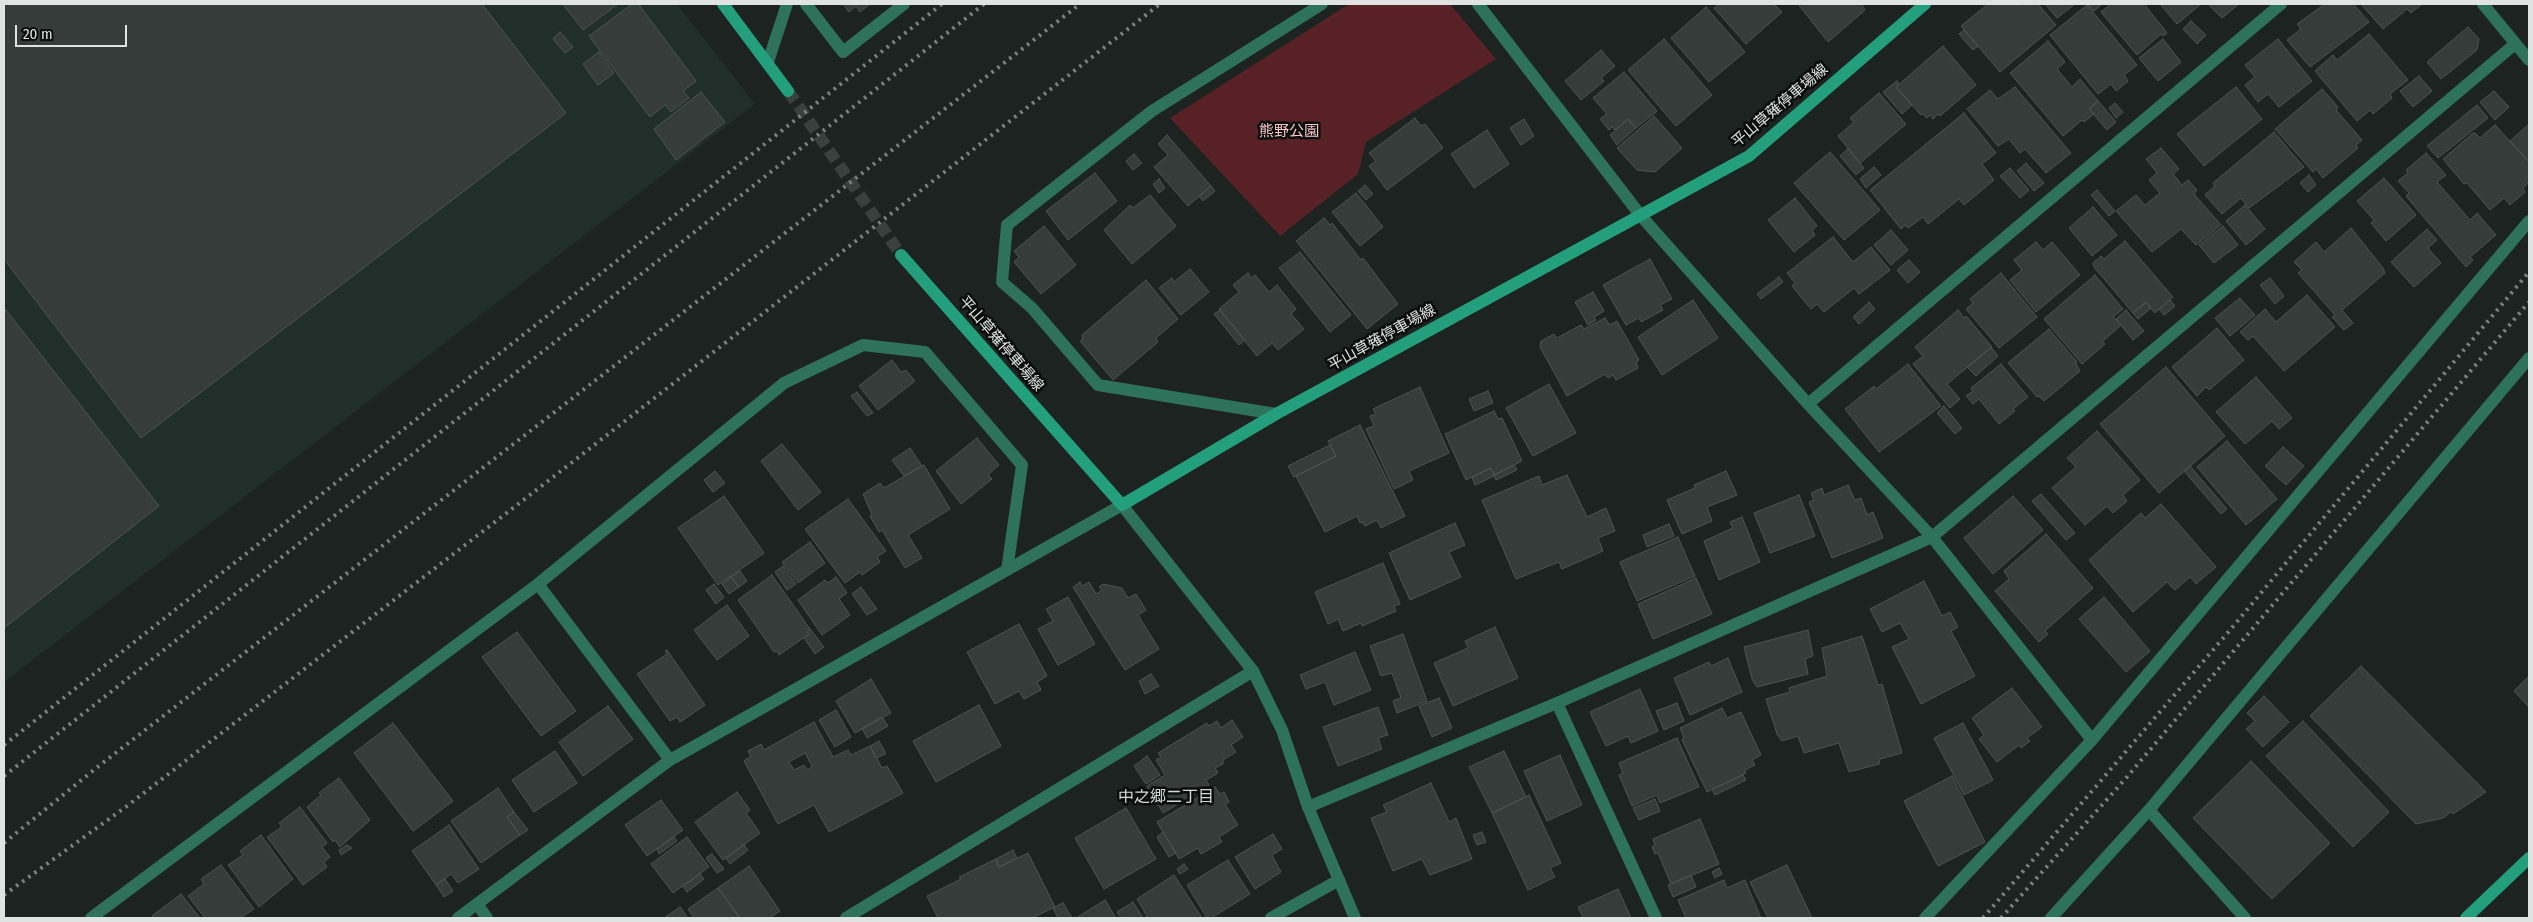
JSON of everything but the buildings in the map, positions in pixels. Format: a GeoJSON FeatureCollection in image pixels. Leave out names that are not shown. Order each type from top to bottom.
{"type":"FeatureCollection","features":[{"type":"Feature","properties":{"kind":"main road"},"geometry":{"type":"LineString","coordinates":[[723,4],[788,90]]}},
{"type":"Feature","properties":{"kind":"main road","name":"平山草薙停車場線"},"geometry":{"type":"LineString","coordinates":[[902,255],[1122,505],[1276,414],[1749,156],[1925,4]]}},
{"type":"Feature","properties":{"kind":"main road"},"geometry":{"type":"LineString","coordinates":[[2466,918],[2529,858]]}},
{"type":"Feature","properties":{"kind":"street"},"geometry":{"type":"LineString","coordinates":[[768,62],[786,4]]}},
{"type":"Feature","properties":{"kind":"street"},"geometry":{"type":"LineString","coordinates":[[806,4],[843,52],[904,4]]}},
{"type":"Feature","properties":{"kind":"street"},"geometry":{"type":"LineString","coordinates":[[1276,414],[1098,385],[1032,308],[1002,282],[1007,225],[1152,111],[1322,4]]}},
{"type":"Feature","properties":{"kind":"street"},"geometry":{"type":"LineString","coordinates":[[1478,4],[1641,216],[1808,404],[1932,537],[2092,740]]}},
{"type":"Feature","properties":{"kind":"street"},"geometry":{"type":"LineString","coordinates":[[1808,404],[2281,4]]}},
{"type":"Feature","properties":{"kind":"street"},"geometry":{"type":"LineString","coordinates":[[2483,4],[2529,60]]}},
{"type":"Feature","properties":{"kind":"street"},"geometry":{"type":"LineString","coordinates":[[1308,807],[1557,703],[1932,537],[2515,44]]}},
{"type":"Feature","properties":{"kind":"street"},"geometry":{"type":"LineString","coordinates":[[1925,918],[2092,740],[2529,221]]}},
{"type":"Feature","properties":{"kind":"street"},"geometry":{"type":"LineString","coordinates":[[91,918],[538,584],[784,383],[863,345],[925,352],[1022,464],[1007,570]]}},
{"type":"Feature","properties":{"kind":"street"},"geometry":{"type":"LineString","coordinates":[[2051,918],[2149,810],[2529,358]]}},
{"type":"Feature","properties":{"kind":"street"},"geometry":{"type":"LineString","coordinates":[[458,918],[670,760],[1122,505],[1253,671],[1282,730],[1308,807],[1355,918]]}},
{"type":"Feature","properties":{"kind":"street"},"geometry":{"type":"LineString","coordinates":[[538,584],[670,760]]}},
{"type":"Feature","properties":{"kind":"street"},"geometry":{"type":"LineString","coordinates":[[846,918],[1253,671]]}},
{"type":"Feature","properties":{"kind":"street"},"geometry":{"type":"LineString","coordinates":[[1557,703],[1656,918]]}},
{"type":"Feature","properties":{"kind":"street"},"geometry":{"type":"LineString","coordinates":[[2149,810],[2246,918]]}},
{"type":"Feature","properties":{"kind":"street"},"geometry":{"type":"LineString","coordinates":[[1271,918],[1339,880]]}},
{"type":"Feature","properties":{"kind":"street"},"geometry":{"type":"LineString","coordinates":[[477,904],[487,918]]}},
{"type":"Feature","properties":{"kind":"shaded area"},"geometry":{"type":"Polygon","coordinates":[[[4,4],[677,4],[755,104],[4,682],[4,4]]]}},
{"type":"Feature","properties":{"kind":"green space","name":"熊野公園"},"geometry":{"type":"Polygon","coordinates":[[[1349,4],[1450,4],[1496,59],[1366,142],[1358,174],[1280,236],[1170,118],[1349,4]]]}},
{"type":"Feature","properties":{"kind":"tunnel"},"geometry":{"type":"LineString","coordinates":[[788,91],[901,255]]}},
{"type":"Feature","properties":{"kind":"railway"},"geometry":{"type":"LineString","coordinates":[[4,745],[942,4]]}},
{"type":"Feature","properties":{"kind":"railway"},"geometry":{"type":"LineString","coordinates":[[4,776],[984,4]]}},
{"type":"Feature","properties":{"kind":"railway"},"geometry":{"type":"LineString","coordinates":[[4,843],[95,769],[1080,4]]}},
{"type":"Feature","properties":{"kind":"railway"},"geometry":{"type":"LineString","coordinates":[[4,895],[127,806],[1160,4]]}},
{"type":"Feature","properties":{"kind":"railway"},"geometry":{"type":"LineString","coordinates":[[1983,918],[2225,636],[2529,272]]}},
{"type":"Feature","properties":{"kind":"railway"},"geometry":{"type":"LineString","coordinates":[[2001,918],[2127,777],[2529,302]]}},
{"type":"Feature","properties":{"kind":"district","name":"中之郷二丁目"},"geometry":{"type":"Point","coordinates":[1166,798]}}]}
